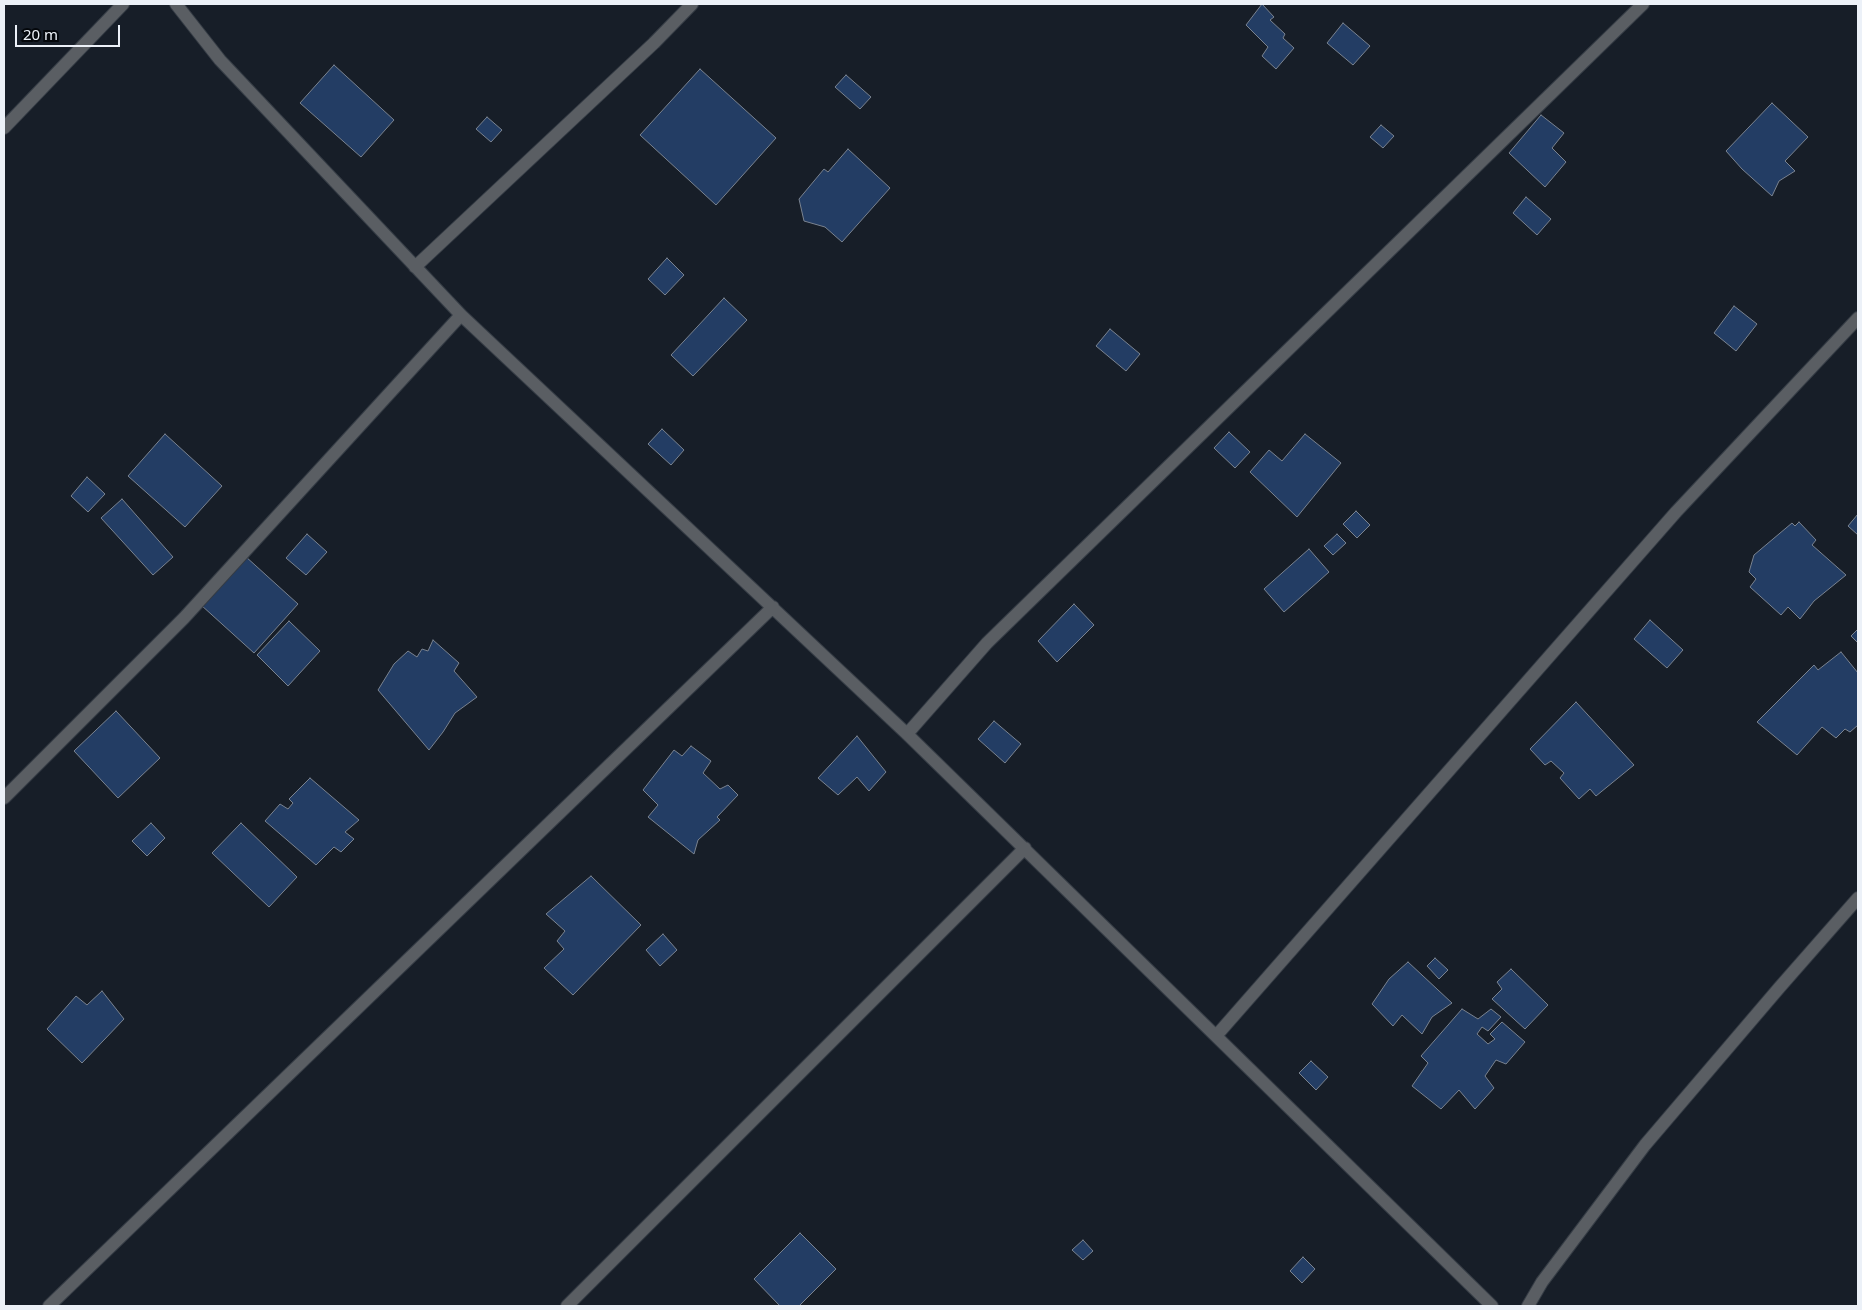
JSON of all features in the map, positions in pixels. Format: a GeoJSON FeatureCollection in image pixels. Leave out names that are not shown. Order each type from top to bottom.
{"type":"FeatureCollection","features":[{"type":"Feature","properties":{"kind":"street"},"geometry":{"type":"LineString","coordinates":[[4,128],[123,4]]}},
{"type":"Feature","properties":{"kind":"street"},"geometry":{"type":"LineString","coordinates":[[176,4],[220,60],[461,315],[907,734],[1492,1306]]}},
{"type":"Feature","properties":{"kind":"street"},"geometry":{"type":"LineString","coordinates":[[414,267],[654,43],[692,4]]}},
{"type":"Feature","properties":{"kind":"street"},"geometry":{"type":"LineString","coordinates":[[907,734],[987,643],[1643,4]]}},
{"type":"Feature","properties":{"kind":"street"},"geometry":{"type":"LineString","coordinates":[[4,798],[184,618],[461,315]]}},
{"type":"Feature","properties":{"kind":"street"},"geometry":{"type":"LineString","coordinates":[[1216,1036],[1676,512],[1858,318]]}},
{"type":"Feature","properties":{"kind":"street"},"geometry":{"type":"LineString","coordinates":[[50,1306],[772,607]]}},
{"type":"Feature","properties":{"kind":"street"},"geometry":{"type":"LineString","coordinates":[[568,1306],[1025,848]]}},
{"type":"Feature","properties":{"kind":"street"},"geometry":{"type":"LineString","coordinates":[[1528,1306],[1542,1282],[1645,1146],[1858,898]]}},
{"type":"Feature","properties":{"kind":"building"},"geometry":{"type":"Polygon","coordinates":[[[1262,4],[1274,17],[1270,20],[1285,34],[1283,38],[1294,48],[1276,69],[1262,56],[1268,47],[1246,25],[1262,4]]]}},
{"type":"Feature","properties":{"kind":"building"},"geometry":{"type":"Polygon","coordinates":[[[1343,23],[1370,46],[1353,65],[1327,43],[1343,23]]]}},
{"type":"Feature","properties":{"kind":"building"},"geometry":{"type":"Polygon","coordinates":[[[334,65],[394,120],[361,157],[300,103],[334,65]]]}},
{"type":"Feature","properties":{"kind":"building"},"geometry":{"type":"Polygon","coordinates":[[[700,69],[776,138],[716,205],[640,135],[700,69]]]}},
{"type":"Feature","properties":{"kind":"building"},"geometry":{"type":"Polygon","coordinates":[[[846,75],[871,97],[860,109],[835,87],[846,75]]]}},
{"type":"Feature","properties":{"kind":"building"},"geometry":{"type":"Polygon","coordinates":[[[1772,103],[1808,137],[1785,161],[1795,171],[1779,181],[1772,196],[1742,169],[1726,151],[1772,103]]]}},
{"type":"Feature","properties":{"kind":"building"},"geometry":{"type":"Polygon","coordinates":[[[1541,115],[1564,133],[1552,148],[1566,162],[1545,187],[1509,153],[1541,115]]]}},
{"type":"Feature","properties":{"kind":"building"},"geometry":{"type":"Polygon","coordinates":[[[487,117],[502,130],[491,142],[476,129],[487,117]]]}},
{"type":"Feature","properties":{"kind":"building"},"geometry":{"type":"Polygon","coordinates":[[[1381,125],[1394,136],[1383,148],[1370,137],[1381,125]]]}},
{"type":"Feature","properties":{"kind":"building"},"geometry":{"type":"Polygon","coordinates":[[[848,149],[890,188],[842,242],[825,227],[804,221],[799,199],[824,169],[828,172],[848,149]]]}},
{"type":"Feature","properties":{"kind":"building"},"geometry":{"type":"Polygon","coordinates":[[[1526,197],[1551,219],[1537,235],[1513,213],[1526,197]]]}},
{"type":"Feature","properties":{"kind":"building"},"geometry":{"type":"Polygon","coordinates":[[[667,258],[684,275],[665,295],[648,279],[667,258]]]}},
{"type":"Feature","properties":{"kind":"building"},"geometry":{"type":"Polygon","coordinates":[[[724,298],[747,320],[693,376],[671,355],[724,298]]]}},
{"type":"Feature","properties":{"kind":"building"},"geometry":{"type":"Polygon","coordinates":[[[1734,306],[1757,324],[1736,351],[1714,333],[1734,306]]]}},
{"type":"Feature","properties":{"kind":"building"},"geometry":{"type":"Polygon","coordinates":[[[1110,329],[1140,354],[1126,371],[1096,346],[1110,329]]]}},
{"type":"Feature","properties":{"kind":"building"},"geometry":{"type":"Polygon","coordinates":[[[662,429],[684,450],[671,465],[648,444],[662,429]]]}},
{"type":"Feature","properties":{"kind":"building"},"geometry":{"type":"Polygon","coordinates":[[[1229,432],[1250,452],[1235,468],[1214,448],[1229,432]]]}},
{"type":"Feature","properties":{"kind":"building"},"geometry":{"type":"Polygon","coordinates":[[[165,434],[222,486],[185,527],[128,476],[165,434]]]}},
{"type":"Feature","properties":{"kind":"building"},"geometry":{"type":"Polygon","coordinates":[[[1305,434],[1341,463],[1297,517],[1250,472],[1269,450],[1282,461],[1305,434]]]}},
{"type":"Feature","properties":{"kind":"building"},"geometry":{"type":"Polygon","coordinates":[[[87,477],[105,494],[88,512],[71,496],[87,477]]]}},
{"type":"Feature","properties":{"kind":"building"},"geometry":{"type":"Polygon","coordinates":[[[122,499],[173,557],[153,575],[101,518],[122,499]]]}},
{"type":"Feature","properties":{"kind":"building"},"geometry":{"type":"Polygon","coordinates":[[[1356,511],[1370,525],[1357,538],[1343,524],[1356,511]]]}},
{"type":"Feature","properties":{"kind":"building"},"geometry":{"type":"Polygon","coordinates":[[[1858,514],[1858,535],[1848,526],[1858,514]]]}},
{"type":"Feature","properties":{"kind":"building"},"geometry":{"type":"Polygon","coordinates":[[[1799,522],[1816,540],[1812,545],[1846,575],[1814,601],[1800,619],[1788,607],[1781,615],[1750,587],[1756,579],[1749,572],[1754,555],[1792,523],[1795,526],[1799,522]]]}},
{"type":"Feature","properties":{"kind":"building"},"geometry":{"type":"Polygon","coordinates":[[[307,534],[327,552],[306,575],[286,558],[307,534]]]}},
{"type":"Feature","properties":{"kind":"building"},"geometry":{"type":"Polygon","coordinates":[[[1337,534],[1346,543],[1333,555],[1324,546],[1337,534]]]}},
{"type":"Feature","properties":{"kind":"building"},"geometry":{"type":"Polygon","coordinates":[[[1309,549],[1329,572],[1284,612],[1264,589],[1309,549]]]}},
{"type":"Feature","properties":{"kind":"building"},"geometry":{"type":"Polygon","coordinates":[[[245,556],[298,604],[254,653],[201,605],[245,556]]]}},
{"type":"Feature","properties":{"kind":"building"},"geometry":{"type":"Polygon","coordinates":[[[1074,604],[1094,625],[1057,662],[1038,641],[1074,604]]]}},
{"type":"Feature","properties":{"kind":"building"},"geometry":{"type":"Polygon","coordinates":[[[1650,620],[1683,650],[1667,668],[1634,639],[1650,620]]]}},
{"type":"Feature","properties":{"kind":"building"},"geometry":{"type":"Polygon","coordinates":[[[289,621],[320,651],[288,686],[257,655],[289,621]]]}},
{"type":"Feature","properties":{"kind":"building"},"geometry":{"type":"Polygon","coordinates":[[[1858,629],[1858,643],[1851,636],[1858,629]]]}},
{"type":"Feature","properties":{"kind":"building"},"geometry":{"type":"Polygon","coordinates":[[[433,640],[459,663],[454,671],[477,697],[455,713],[429,750],[378,690],[394,664],[408,651],[417,657],[422,649],[428,651],[433,640]]]}},
{"type":"Feature","properties":{"kind":"building"},"geometry":{"type":"Polygon","coordinates":[[[1841,652],[1858,673],[1858,725],[1850,732],[1845,729],[1836,738],[1822,727],[1797,755],[1757,722],[1814,665],[1818,670],[1841,652]]]}},
{"type":"Feature","properties":{"kind":"building"},"geometry":{"type":"Polygon","coordinates":[[[1576,702],[1634,765],[1596,796],[1590,789],[1579,799],[1560,778],[1564,773],[1551,761],[1545,765],[1530,749],[1576,702]]]}},
{"type":"Feature","properties":{"kind":"building"},"geometry":{"type":"Polygon","coordinates":[[[116,711],[160,758],[118,798],[74,751],[116,711]]]}},
{"type":"Feature","properties":{"kind":"building"},"geometry":{"type":"Polygon","coordinates":[[[994,721],[1021,744],[1005,763],[978,739],[994,721]]]}},
{"type":"Feature","properties":{"kind":"building"},"geometry":{"type":"Polygon","coordinates":[[[857,736],[886,772],[869,791],[857,777],[838,795],[818,778],[857,736]]]}},
{"type":"Feature","properties":{"kind":"building"},"geometry":{"type":"Polygon","coordinates":[[[691,746],[711,761],[703,773],[720,789],[728,785],[738,795],[717,817],[720,820],[698,840],[694,854],[648,817],[658,805],[643,790],[674,750],[682,756],[691,746]]]}},
{"type":"Feature","properties":{"kind":"building"},"geometry":{"type":"Polygon","coordinates":[[[310,778],[359,820],[345,832],[354,839],[341,852],[334,847],[316,865],[265,821],[280,804],[288,809],[293,803],[289,799],[310,778]]]}},
{"type":"Feature","properties":{"kind":"building"},"geometry":{"type":"Polygon","coordinates":[[[151,823],[165,838],[147,856],[132,841],[151,823]]]}},
{"type":"Feature","properties":{"kind":"building"},"geometry":{"type":"Polygon","coordinates":[[[241,823],[297,877],[269,907],[212,853],[241,823]]]}},
{"type":"Feature","properties":{"kind":"building"},"geometry":{"type":"Polygon","coordinates":[[[591,876],[641,925],[573,995],[544,968],[564,949],[557,941],[565,931],[546,914],[591,876]]]}},
{"type":"Feature","properties":{"kind":"building"},"geometry":{"type":"Polygon","coordinates":[[[663,934],[677,950],[660,966],[646,950],[663,934]]]}},
{"type":"Feature","properties":{"kind":"building"},"geometry":{"type":"Polygon","coordinates":[[[1435,958],[1448,970],[1439,979],[1427,966],[1435,958]]]}},
{"type":"Feature","properties":{"kind":"building"},"geometry":{"type":"Polygon","coordinates":[[[1408,962],[1452,1003],[1432,1017],[1422,1034],[1402,1015],[1393,1026],[1372,1004],[1389,979],[1408,962]]]}},
{"type":"Feature","properties":{"kind":"building"},"geometry":{"type":"Polygon","coordinates":[[[1511,969],[1548,1005],[1525,1029],[1492,999],[1502,989],[1497,982],[1511,969]]]}},
{"type":"Feature","properties":{"kind":"building"},"geometry":{"type":"Polygon","coordinates":[[[102,991],[124,1019],[82,1063],[47,1029],[76,996],[87,1005],[102,991]]]}},
{"type":"Feature","properties":{"kind":"building"},"geometry":{"type":"Polygon","coordinates":[[[1462,1009],[1478,1019],[1491,1009],[1501,1017],[1488,1031],[1482,1027],[1477,1034],[1488,1044],[1495,1039],[1490,1034],[1502,1022],[1525,1042],[1506,1064],[1496,1060],[1485,1076],[1494,1088],[1475,1109],[1459,1090],[1441,1109],[1412,1086],[1428,1063],[1421,1056],[1462,1009]]]}},
{"type":"Feature","properties":{"kind":"building"},"geometry":{"type":"Polygon","coordinates":[[[1311,1061],[1328,1077],[1316,1090],[1299,1073],[1311,1061]]]}},
{"type":"Feature","properties":{"kind":"building"},"geometry":{"type":"Polygon","coordinates":[[[800,1233],[836,1269],[799,1306],[780,1306],[754,1279],[800,1233]]]}},
{"type":"Feature","properties":{"kind":"building"},"geometry":{"type":"Polygon","coordinates":[[[1083,1240],[1093,1251],[1083,1260],[1072,1250],[1083,1240]]]}},
{"type":"Feature","properties":{"kind":"building"},"geometry":{"type":"Polygon","coordinates":[[[1303,1257],[1315,1269],[1302,1283],[1290,1271],[1303,1257]]]}}]}
